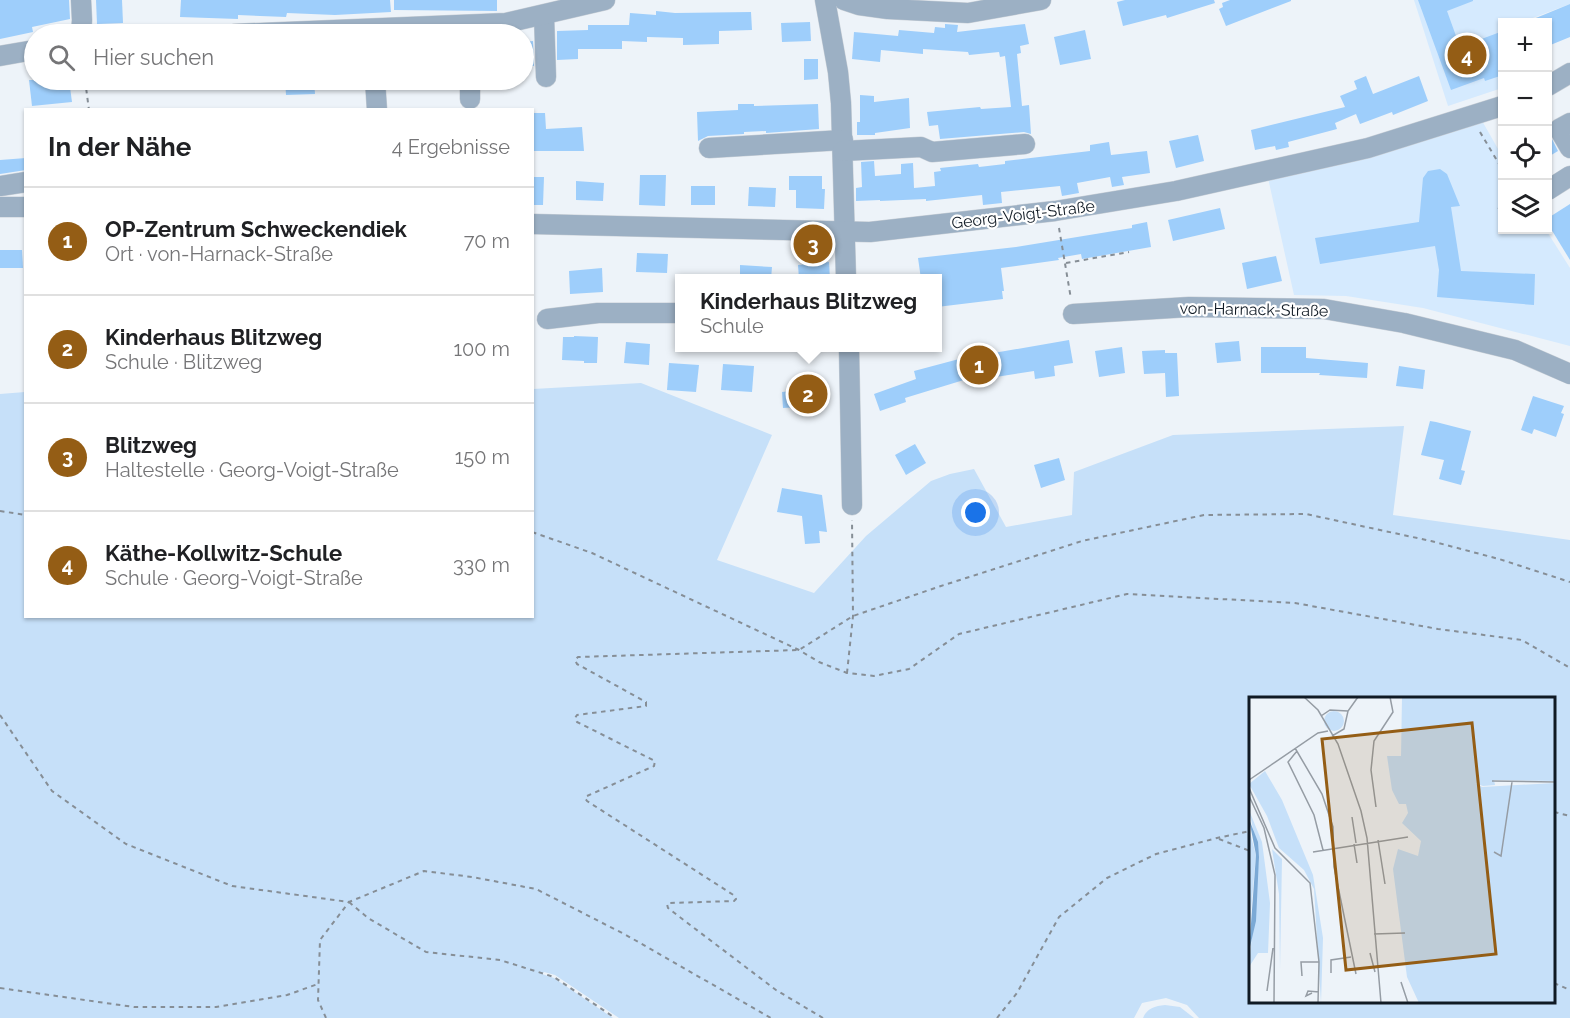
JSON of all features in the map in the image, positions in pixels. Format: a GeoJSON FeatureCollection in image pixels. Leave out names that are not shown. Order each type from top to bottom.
{"type":"FeatureCollection","features":[{"type":"Feature","properties":{"kind":"street"},"geometry":{"type":"LineString","coordinates":[[81,0],[82,24]]}},
{"type":"Feature","properties":{"kind":"street"},"geometry":{"type":"LineString","coordinates":[[501,24],[605,0]]}},
{"type":"Feature","properties":{"kind":"street"},"geometry":{"type":"LineString","coordinates":[[825,0],[838,72],[843,146],[846,274]]}},
{"type":"Feature","properties":{"kind":"street"},"geometry":{"type":"LineString","coordinates":[[844,0],[888,9],[968,14],[1041,0]]}},
{"type":"Feature","properties":{"kind":"street"},"geometry":{"type":"LineString","coordinates":[[544,15],[546,77]]}},
{"type":"Feature","properties":{"kind":"street"},"geometry":{"type":"LineString","coordinates":[[0,57],[24,52]]}},
{"type":"Feature","properties":{"kind":"street"},"geometry":{"type":"LineString","coordinates":[[1552,84],[1570,73]]}},
{"type":"Feature","properties":{"kind":"street"},"geometry":{"type":"LineString","coordinates":[[376,90],[377,108]]}},
{"type":"Feature","properties":{"kind":"street","name":"Georg-Voigt-Straße"},"geometry":{"type":"LineString","coordinates":[[534,224],[870,232],[1055,211],[1198,187],[1368,148],[1498,108]]}},
{"type":"Feature","properties":{"kind":"street"},"geometry":{"type":"LineString","coordinates":[[1570,123],[1559,129],[1570,148]]}},
{"type":"Feature","properties":{"kind":"street"},"geometry":{"type":"LineString","coordinates":[[710,147],[921,147],[932,152],[1025,144]]}},
{"type":"Feature","properties":{"kind":"street"},"geometry":{"type":"LineString","coordinates":[[1552,187],[1570,176]]}},
{"type":"Feature","properties":{"kind":"street"},"geometry":{"type":"LineString","coordinates":[[0,186],[24,182]]}},
{"type":"Feature","properties":{"kind":"street"},"geometry":{"type":"LineString","coordinates":[[0,207],[24,207]]}},
{"type":"Feature","properties":{"kind":"street","name":"von-Harnack-Straße"},"geometry":{"type":"LineString","coordinates":[[1073,314],[1189,307],[1324,309],[1404,323],[1515,350],[1570,374]]}},
{"type":"Feature","properties":{"kind":"street"},"geometry":{"type":"LineString","coordinates":[[547,320],[598,314],[675,313]]}},
{"type":"Feature","properties":{"kind":"street"},"geometry":{"type":"LineString","coordinates":[[849,352],[852,505]]}},
{"type":"Feature","properties":{"kind":"path"},"geometry":{"type":"LineString","coordinates":[[86,90],[89,108]]}},
{"type":"Feature","properties":{"kind":"path"},"geometry":{"type":"LineString","coordinates":[[1470,116],[1498,161]]}},
{"type":"Feature","properties":{"kind":"path"},"geometry":{"type":"LineString","coordinates":[[1055,211],[1066,263],[1073,314]]}},
{"type":"Feature","properties":{"kind":"path"},"geometry":{"type":"LineString","coordinates":[[1066,263],[1129,252]]}},
{"type":"Feature","properties":{"kind":"path"},"geometry":{"type":"LineString","coordinates":[[847,673],[853,616],[852,505]]}},
{"type":"Feature","properties":{"kind":"path"},"geometry":{"type":"LineString","coordinates":[[0,511],[24,515]]}},
{"type":"Feature","properties":{"kind":"path"},"geometry":{"type":"LineString","coordinates":[[823,1018],[776,990],[668,908],[667,904],[734,901],[735,896],[587,801],[585,798],[587,796],[654,766],[655,761],[577,722],[575,718],[577,715],[646,706],[646,702],[577,664],[575,660],[578,657],[799,650],[853,616],[1082,541],[1204,515],[1306,514],[1431,541],[1499,559],[1570,582]]}},
{"type":"Feature","properties":{"kind":"path"},"geometry":{"type":"LineString","coordinates":[[534,533],[592,553],[799,650],[819,662],[847,673],[874,676],[909,669],[959,634],[1127,594],[1295,603],[1438,630],[1522,640],[1570,668]]}},
{"type":"Feature","properties":{"kind":"path"},"geometry":{"type":"LineString","coordinates":[[0,715],[52,791],[126,844],[232,886],[349,902],[368,918],[426,952],[500,960],[548,974],[615,1018]]}},
{"type":"Feature","properties":{"kind":"path"},"geometry":{"type":"LineString","coordinates":[[1555,812],[1570,816]]}},
{"type":"Feature","properties":{"kind":"path"},"geometry":{"type":"LineString","coordinates":[[997,1018],[1017,993],[1059,917],[1107,878],[1156,854],[1249,831]]}},
{"type":"Feature","properties":{"kind":"path"},"geometry":{"type":"LineString","coordinates":[[1216,838],[1249,849]]}},
{"type":"Feature","properties":{"kind":"path"},"geometry":{"type":"LineString","coordinates":[[326,1018],[318,1000],[320,940],[349,902],[424,871],[472,877],[536,890],[626,935],[771,1018]]}},
{"type":"Feature","properties":{"kind":"path"},"geometry":{"type":"LineString","coordinates":[[1555,983],[1570,990]]}},
{"type":"Feature","properties":{"kind":"path"},"geometry":{"type":"LineString","coordinates":[[0,988],[134,1007],[216,1007],[287,995],[318,984]]}},
{"type":"Feature","properties":{"kind":"shaded area"},"geometry":{"type":"Polygon","coordinates":[[[1414,0],[1570,0],[1570,4],[1533,18],[1498,18],[1498,89],[1448,106],[1414,0]]]}},
{"type":"Feature","properties":{"kind":"shaded area"},"geometry":{"type":"Polygon","coordinates":[[[1481,119],[1498,149],[1498,234],[1549,234],[1570,268],[1570,346],[1423,308],[1346,296],[1294,295],[1268,178],[1481,119]]]}},
{"type":"Feature","properties":{"kind":"shaded area"},"geometry":{"type":"Polygon","coordinates":[[[641,383],[772,435],[717,560],[814,593],[866,536],[931,481],[950,474],[974,469],[1006,527],[1072,515],[1074,472],[1173,435],[1404,426],[1393,515],[1570,540],[1570,1018],[1199,1018],[1187,1005],[1166,998],[1142,1003],[1134,1018],[619,1018],[555,975],[544,972],[542,974],[554,978],[613,1018],[0,1018],[0,394],[24,392],[24,618],[534,618],[534,389],[641,383]]]}},
{"type":"Feature","properties":{"kind":"shaded area"},"geometry":{"type":"Polygon","coordinates":[[[1165,1005],[1180,1007],[1194,1018],[1143,1018],[1152,1008],[1165,1005]]]}},
{"type":"Feature","properties":{"kind":"building"},"geometry":{"type":"Polygon","coordinates":[[[0,0],[69,0],[70,19],[46,24],[24,24],[24,34],[0,39],[0,0]]]}},
{"type":"Feature","properties":{"kind":"building"},"geometry":{"type":"Polygon","coordinates":[[[96,0],[122,0],[123,23],[97,24],[96,0]]]}},
{"type":"Feature","properties":{"kind":"building"},"geometry":{"type":"Polygon","coordinates":[[[181,0],[390,0],[391,12],[335,15],[287,13],[286,17],[238,15],[238,19],[180,17],[181,0]]]}},
{"type":"Feature","properties":{"kind":"building"},"geometry":{"type":"Polygon","coordinates":[[[394,0],[497,0],[497,11],[394,10],[394,0]]]}},
{"type":"Feature","properties":{"kind":"building"},"geometry":{"type":"Polygon","coordinates":[[[1125,0],[1214,0],[1215,3],[1167,18],[1166,15],[1123,26],[1117,2],[1125,0]]]}},
{"type":"Feature","properties":{"kind":"building"},"geometry":{"type":"Polygon","coordinates":[[[1230,0],[1291,1],[1226,26],[1219,9],[1223,7],[1222,3],[1230,0]]]}},
{"type":"Feature","properties":{"kind":"building"},"geometry":{"type":"Polygon","coordinates":[[[1418,0],[1473,0],[1447,11],[1460,47],[1498,33],[1498,77],[1485,81],[1484,78],[1451,90],[1418,0]]]}},
{"type":"Feature","properties":{"kind":"building"},"geometry":{"type":"Polygon","coordinates":[[[1570,4],[1570,37],[1552,44],[1552,18],[1536,18],[1570,4]]]}},
{"type":"Feature","properties":{"kind":"building"},"geometry":{"type":"Polygon","coordinates":[[[656,11],[751,12],[752,30],[719,31],[719,44],[683,45],[683,38],[647,37],[647,42],[622,41],[622,49],[578,49],[578,59],[557,60],[557,31],[588,30],[588,25],[629,25],[630,13],[656,15],[656,11]]]}},
{"type":"Feature","properties":{"kind":"building"},"geometry":{"type":"Polygon","coordinates":[[[810,22],[811,41],[782,42],[781,23],[810,22]]]}},
{"type":"Feature","properties":{"kind":"building"},"geometry":{"type":"Polygon","coordinates":[[[945,24],[958,25],[957,32],[1025,24],[1029,44],[1020,46],[1021,53],[1017,54],[1022,106],[1029,105],[1031,134],[1024,132],[940,139],[938,125],[929,126],[927,112],[980,107],[981,109],[1011,107],[1005,56],[1000,57],[999,52],[969,55],[968,52],[923,49],[923,54],[881,50],[880,62],[852,59],[854,32],[898,36],[899,30],[934,33],[935,27],[945,28],[945,24]]]}},
{"type":"Feature","properties":{"kind":"building"},"geometry":{"type":"Polygon","coordinates":[[[1085,30],[1091,59],[1060,65],[1054,37],[1085,30]]]}},
{"type":"Feature","properties":{"kind":"building"},"geometry":{"type":"Polygon","coordinates":[[[804,59],[818,59],[818,79],[804,80],[804,59]]]}},
{"type":"Feature","properties":{"kind":"building"},"geometry":{"type":"Polygon","coordinates":[[[1366,76],[1373,94],[1419,76],[1428,101],[1393,115],[1392,112],[1360,124],[1356,114],[1335,123],[1337,129],[1288,142],[1289,147],[1276,150],[1275,146],[1255,150],[1251,130],[1345,107],[1340,96],[1357,89],[1354,81],[1366,76]]]}},
{"type":"Feature","properties":{"kind":"building"},"geometry":{"type":"Polygon","coordinates":[[[30,90],[70,90],[72,102],[32,106],[30,90]]]}},
{"type":"Feature","properties":{"kind":"building"},"geometry":{"type":"Polygon","coordinates":[[[286,90],[315,90],[315,94],[286,95],[286,90]]]}},
{"type":"Feature","properties":{"kind":"building"},"geometry":{"type":"Polygon","coordinates":[[[860,95],[874,96],[874,102],[909,98],[910,128],[875,133],[875,135],[857,135],[857,122],[860,122],[860,95]]]}},
{"type":"Feature","properties":{"kind":"building"},"geometry":{"type":"Polygon","coordinates":[[[738,104],[754,104],[754,106],[818,104],[819,129],[766,133],[766,131],[744,132],[744,134],[708,136],[698,141],[697,112],[738,110],[738,104]]]}},
{"type":"Feature","properties":{"kind":"building"},"geometry":{"type":"Polygon","coordinates":[[[534,113],[545,113],[546,129],[582,127],[584,151],[534,151],[534,113]]]}},
{"type":"Feature","properties":{"kind":"building"},"geometry":{"type":"Polygon","coordinates":[[[1198,135],[1204,161],[1176,168],[1169,141],[1198,135]]]}},
{"type":"Feature","properties":{"kind":"building"},"geometry":{"type":"Polygon","coordinates":[[[1552,139],[1558,151],[1552,155],[1552,139]]]}},
{"type":"Feature","properties":{"kind":"building"},"geometry":{"type":"Polygon","coordinates":[[[1109,142],[1111,155],[1147,151],[1150,173],[1122,177],[1124,185],[1112,187],[1110,177],[1077,183],[1079,193],[1062,196],[1060,186],[1001,192],[1002,203],[983,205],[982,195],[926,201],[926,199],[856,201],[856,188],[862,187],[861,162],[874,161],[875,176],[901,174],[901,164],[913,163],[914,188],[935,186],[934,172],[941,171],[940,168],[978,164],[979,167],[1005,164],[1005,161],[1090,151],[1090,145],[1109,142]]]}},
{"type":"Feature","properties":{"kind":"building"},"geometry":{"type":"Polygon","coordinates":[[[24,158],[24,170],[0,174],[0,160],[24,158]]]}},
{"type":"Feature","properties":{"kind":"building"},"geometry":{"type":"Polygon","coordinates":[[[1440,169],[1447,174],[1460,206],[1451,207],[1461,271],[1535,274],[1534,305],[1437,297],[1439,270],[1435,246],[1320,264],[1315,238],[1419,222],[1423,178],[1428,171],[1440,169]]]}},
{"type":"Feature","properties":{"kind":"building"},"geometry":{"type":"Polygon","coordinates":[[[640,175],[666,175],[665,206],[639,205],[640,175]]]}},
{"type":"Feature","properties":{"kind":"building"},"geometry":{"type":"Polygon","coordinates":[[[789,176],[822,176],[822,189],[825,189],[824,209],[796,208],[796,190],[789,190],[789,176]]]}},
{"type":"Feature","properties":{"kind":"building"},"geometry":{"type":"Polygon","coordinates":[[[534,177],[544,177],[543,205],[534,205],[534,177]]]}},
{"type":"Feature","properties":{"kind":"building"},"geometry":{"type":"Polygon","coordinates":[[[576,181],[604,183],[603,201],[576,200],[576,181]]]}},
{"type":"Feature","properties":{"kind":"building"},"geometry":{"type":"Polygon","coordinates":[[[691,186],[715,186],[715,205],[691,205],[691,186]]]}},
{"type":"Feature","properties":{"kind":"building"},"geometry":{"type":"Polygon","coordinates":[[[749,187],[776,188],[775,207],[748,206],[749,187]]]}},
{"type":"Feature","properties":{"kind":"building"},"geometry":{"type":"Polygon","coordinates":[[[1570,204],[1570,260],[1552,231],[1552,215],[1570,204]]]}},
{"type":"Feature","properties":{"kind":"building"},"geometry":{"type":"Polygon","coordinates":[[[1220,208],[1225,229],[1173,241],[1168,220],[1220,208]]]}},
{"type":"Feature","properties":{"kind":"building"},"geometry":{"type":"Polygon","coordinates":[[[1147,222],[1151,247],[1082,259],[1081,254],[1058,258],[1059,260],[1001,268],[1003,299],[942,306],[942,274],[920,274],[918,258],[1016,247],[1132,228],[1132,225],[1147,222]]]}},
{"type":"Feature","properties":{"kind":"building"},"geometry":{"type":"Polygon","coordinates":[[[0,250],[22,250],[23,268],[0,268],[0,250]]]}},
{"type":"Feature","properties":{"kind":"building"},"geometry":{"type":"Polygon","coordinates":[[[637,253],[668,254],[667,273],[636,272],[637,253]]]}},
{"type":"Feature","properties":{"kind":"building"},"geometry":{"type":"Polygon","coordinates":[[[1276,256],[1282,281],[1247,289],[1242,263],[1276,256]]]}},
{"type":"Feature","properties":{"kind":"building"},"geometry":{"type":"Polygon","coordinates":[[[829,262],[830,274],[799,274],[798,265],[829,262]]]}},
{"type":"Feature","properties":{"kind":"building"},"geometry":{"type":"Polygon","coordinates":[[[740,265],[772,267],[771,274],[740,274],[740,265]]]}},
{"type":"Feature","properties":{"kind":"building"},"geometry":{"type":"Polygon","coordinates":[[[602,268],[603,292],[570,294],[569,271],[602,268]]]}},
{"type":"Feature","properties":{"kind":"building"},"geometry":{"type":"Polygon","coordinates":[[[563,337],[598,337],[597,363],[562,360],[563,337]]]}},
{"type":"Feature","properties":{"kind":"building"},"geometry":{"type":"Polygon","coordinates":[[[1069,340],[1073,363],[1054,366],[1055,376],[1035,379],[1034,371],[967,379],[905,398],[906,402],[880,411],[874,394],[916,379],[914,371],[959,359],[1069,340]]]}},
{"type":"Feature","properties":{"kind":"building"},"geometry":{"type":"Polygon","coordinates":[[[1239,341],[1241,361],[1217,363],[1215,343],[1239,341]]]}},
{"type":"Feature","properties":{"kind":"building"},"geometry":{"type":"Polygon","coordinates":[[[626,342],[650,344],[649,365],[624,363],[626,342]]]}},
{"type":"Feature","properties":{"kind":"building"},"geometry":{"type":"Polygon","coordinates":[[[1122,347],[1125,373],[1099,377],[1095,351],[1122,347]]]}},
{"type":"Feature","properties":{"kind":"building"},"geometry":{"type":"Polygon","coordinates":[[[1261,347],[1306,347],[1306,358],[1368,363],[1367,378],[1319,375],[1320,373],[1261,373],[1261,347]]]}},
{"type":"Feature","properties":{"kind":"building"},"geometry":{"type":"Polygon","coordinates":[[[1165,350],[1165,353],[1177,353],[1179,396],[1166,397],[1165,373],[1144,374],[1142,351],[1165,350]]]}},
{"type":"Feature","properties":{"kind":"building"},"geometry":{"type":"Polygon","coordinates":[[[669,363],[699,365],[696,392],[667,390],[669,363]]]}},
{"type":"Feature","properties":{"kind":"building"},"geometry":{"type":"Polygon","coordinates":[[[723,364],[754,366],[752,392],[721,390],[723,364]]]}},
{"type":"Feature","properties":{"kind":"building"},"geometry":{"type":"Polygon","coordinates":[[[1399,366],[1425,370],[1423,389],[1396,386],[1399,366]]]}},
{"type":"Feature","properties":{"kind":"building"},"geometry":{"type":"Polygon","coordinates":[[[824,384],[825,400],[816,401],[816,406],[783,408],[782,392],[791,391],[790,387],[824,384]]]}},
{"type":"Feature","properties":{"kind":"building"},"geometry":{"type":"Polygon","coordinates":[[[1533,396],[1564,406],[1561,413],[1564,414],[1556,437],[1534,429],[1532,434],[1521,430],[1533,396]]]}},
{"type":"Feature","properties":{"kind":"building"},"geometry":{"type":"Polygon","coordinates":[[[1430,421],[1471,431],[1461,470],[1465,471],[1461,485],[1439,479],[1444,460],[1421,455],[1430,421]]]}},
{"type":"Feature","properties":{"kind":"building"},"geometry":{"type":"Polygon","coordinates":[[[915,444],[926,463],[906,475],[895,455],[915,444]]]}},
{"type":"Feature","properties":{"kind":"building"},"geometry":{"type":"Polygon","coordinates":[[[1059,458],[1065,480],[1041,488],[1034,465],[1059,458]]]}},
{"type":"Feature","properties":{"kind":"building"},"geometry":{"type":"Polygon","coordinates":[[[782,488],[822,495],[827,532],[819,531],[820,543],[805,544],[802,516],[777,512],[782,488]]]}},
{"type":"Feature","properties":{"kind":"place","name":"Käthe-Kollwitz-Schule"},"geometry":{"type":"Point","coordinates":[1467,55]}},
{"type":"Feature","properties":{"kind":"place","name":"Blitzweg"},"geometry":{"type":"Point","coordinates":[813,244]}},
{"type":"Feature","properties":{"kind":"place","name":"OP-Zentrum Schweckendiek"},"geometry":{"type":"Point","coordinates":[979,365]}},
{"type":"Feature","properties":{"kind":"place","name":"Kinderhaus Blitzweg"},"geometry":{"type":"Point","coordinates":[808,394]}}]}
